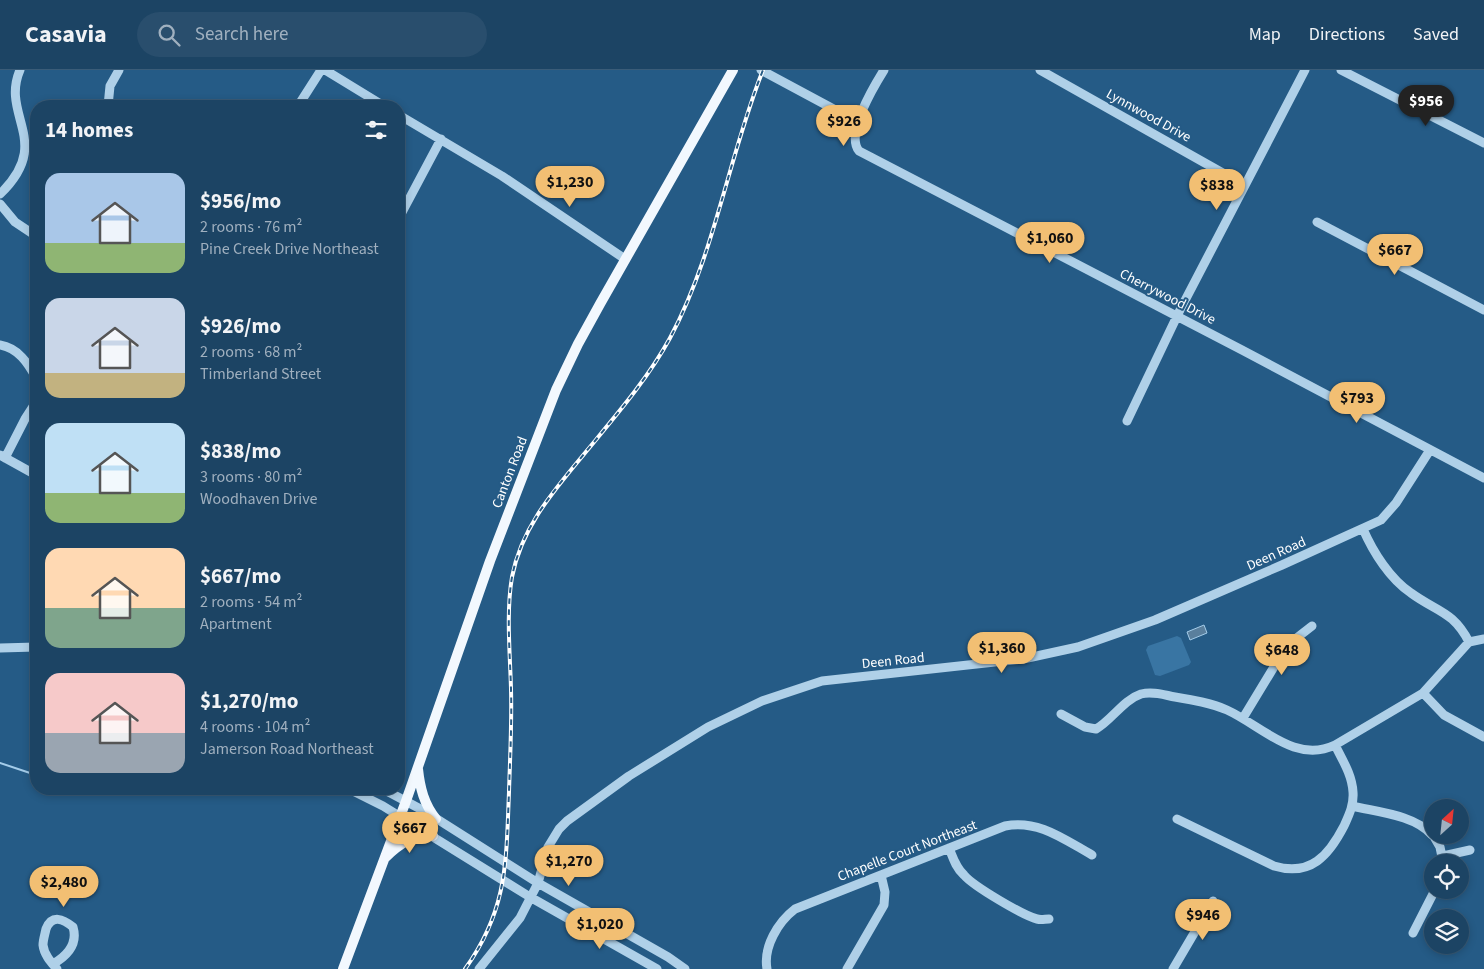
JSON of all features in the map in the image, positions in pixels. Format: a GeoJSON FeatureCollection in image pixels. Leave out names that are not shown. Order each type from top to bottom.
{"type":"FeatureCollection","features":[{"type":"Feature","properties":{"kind":"main road","name":"Canton Road"},"geometry":{"type":"LineString","coordinates":[[343,969],[406,801],[487,570],[552,398],[578,344],[733,70]]}},
{"type":"Feature","properties":{"kind":"main road"},"geometry":{"type":"LineString","coordinates":[[418,765],[422,794],[436,819]]}},
{"type":"Feature","properties":{"kind":"main road"},"geometry":{"type":"LineString","coordinates":[[384,860],[399,846],[413,838],[433,836]]}},
{"type":"Feature","properties":{"kind":"street"},"geometry":{"type":"LineString","coordinates":[[0,194],[18,172],[24,154],[24,133],[14,88],[19,70]]}},
{"type":"Feature","properties":{"kind":"street"},"geometry":{"type":"LineString","coordinates":[[109,100],[110,86],[119,70]]}},
{"type":"Feature","properties":{"kind":"street"},"geometry":{"type":"LineString","coordinates":[[302,100],[321,70]]}},
{"type":"Feature","properties":{"kind":"street"},"geometry":{"type":"LineString","coordinates":[[325,70],[374,100]]}},
{"type":"Feature","properties":{"kind":"street"},"geometry":{"type":"LineString","coordinates":[[761,70],[858,121],[869,96],[884,70]]}},
{"type":"Feature","properties":{"kind":"street","name":"Lynnwood Drive"},"geometry":{"type":"LineString","coordinates":[[1040,70],[1244,185]]}},
{"type":"Feature","properties":{"kind":"street"},"geometry":{"type":"LineString","coordinates":[[1127,421],[1179,312],[1305,70]]}},
{"type":"Feature","properties":{"kind":"street"},"geometry":{"type":"LineString","coordinates":[[1341,70],[1484,143]]}},
{"type":"Feature","properties":{"kind":"street"},"geometry":{"type":"LineString","coordinates":[[405,118],[502,176],[625,259]]}},
{"type":"Feature","properties":{"kind":"street","name":"Cherrywood Drive"},"geometry":{"type":"LineString","coordinates":[[858,121],[855,141],[856,148],[869,156],[1178,316],[1484,478]]}},
{"type":"Feature","properties":{"kind":"street"},"geometry":{"type":"LineString","coordinates":[[405,207],[441,139]]}},
{"type":"Feature","properties":{"kind":"street"},"geometry":{"type":"LineString","coordinates":[[0,204],[15,222],[30,232]]}},
{"type":"Feature","properties":{"kind":"street"},"geometry":{"type":"LineString","coordinates":[[1317,222],[1484,310]]}},
{"type":"Feature","properties":{"kind":"street"},"geometry":{"type":"LineString","coordinates":[[0,345],[8,347],[20,356],[30,370]]}},
{"type":"Feature","properties":{"kind":"street"},"geometry":{"type":"LineString","coordinates":[[30,411],[3,456],[30,472]]}},
{"type":"Feature","properties":{"kind":"street","name":"Deen Road"},"geometry":{"type":"LineString","coordinates":[[479,969],[520,918],[538,883],[548,847],[567,820],[629,776],[708,727],[762,700],[822,680],[1023,660],[1079,647],[1155,620],[1381,520],[1430,450]]}},
{"type":"Feature","properties":{"kind":"street"},"geometry":{"type":"LineString","coordinates":[[1363,529],[1394,578],[1410,593],[1454,619],[1462,628],[1469,642]]}},
{"type":"Feature","properties":{"kind":"street"},"geometry":{"type":"LineString","coordinates":[[1243,718],[1283,652],[1294,640],[1312,626]]}},
{"type":"Feature","properties":{"kind":"street"},"geometry":{"type":"LineString","coordinates":[[1062,714],[1085,727],[1096,729],[1106,723],[1133,698],[1141,694],[1155,693],[1206,703],[1227,710],[1297,749],[1320,751],[1335,746],[1423,693],[1469,642],[1484,639]]}},
{"type":"Feature","properties":{"kind":"street"},"geometry":{"type":"LineString","coordinates":[[0,648],[30,647]]}},
{"type":"Feature","properties":{"kind":"street"},"geometry":{"type":"LineString","coordinates":[[1423,693],[1444,715],[1484,737]]}},
{"type":"Feature","properties":{"kind":"street"},"geometry":{"type":"LineString","coordinates":[[1177,819],[1265,862],[1284,869],[1308,866],[1328,852],[1336,841],[1352,806],[1352,779],[1335,746]]}},
{"type":"Feature","properties":{"kind":"street"},"geometry":{"type":"LineString","coordinates":[[360,795],[400,816],[530,897],[657,969]]}},
{"type":"Feature","properties":{"kind":"street"},"geometry":{"type":"LineString","coordinates":[[394,795],[538,883],[685,969]]}},
{"type":"Feature","properties":{"kind":"street"},"geometry":{"type":"LineString","coordinates":[[1352,806],[1413,821],[1424,827]]}},
{"type":"Feature","properties":{"kind":"street","name":"Chapelle Court Northeast"},"geometry":{"type":"LineString","coordinates":[[767,969],[766,958],[770,941],[788,914],[804,905],[1006,826],[1025,824],[1046,829],[1092,855]]}},
{"type":"Feature","properties":{"kind":"street"},"geometry":{"type":"LineString","coordinates":[[949,848],[959,869],[973,883],[1027,915],[1038,919],[1048,919]]}},
{"type":"Feature","properties":{"kind":"street"},"geometry":{"type":"LineString","coordinates":[[1458,854],[1470,850]]}},
{"type":"Feature","properties":{"kind":"street"},"geometry":{"type":"LineString","coordinates":[[847,969],[884,905],[885,892],[880,875]]}},
{"type":"Feature","properties":{"kind":"street"},"geometry":{"type":"LineString","coordinates":[[1413,933],[1430,899]]}},
{"type":"Feature","properties":{"kind":"street"},"geometry":{"type":"LineString","coordinates":[[1173,969],[1213,901]]}},
{"type":"Feature","properties":{"kind":"street"},"geometry":{"type":"LineString","coordinates":[[59,918],[73,927],[76,937],[71,948],[55,966],[48,958],[43,945],[44,934],[48,924],[54,919],[59,918]]}},
{"type":"Feature","properties":{"kind":"shaded area"},"geometry":{"type":"Polygon","coordinates":[[[1204,625],[1207,633],[1190,640],[1187,632],[1204,625]]]}},
{"type":"Feature","properties":{"kind":"shaded area"},"geometry":{"type":"Polygon","coordinates":[[[1177,636],[1181,638],[1191,662],[1189,665],[1160,676],[1155,675],[1146,650],[1148,646],[1177,636]]]}},
{"type":"Feature","properties":{"kind":"waterway"},"geometry":{"type":"LineString","coordinates":[[0,763],[30,773]]}},
{"type":"Feature","properties":{"kind":"railway"},"geometry":{"type":"LineString","coordinates":[[465,969],[490,926],[497,905],[505,863],[511,728],[509,604],[516,560],[538,514],[558,486],[639,386],[670,338],[699,273],[740,137],[763,70]]}}]}
